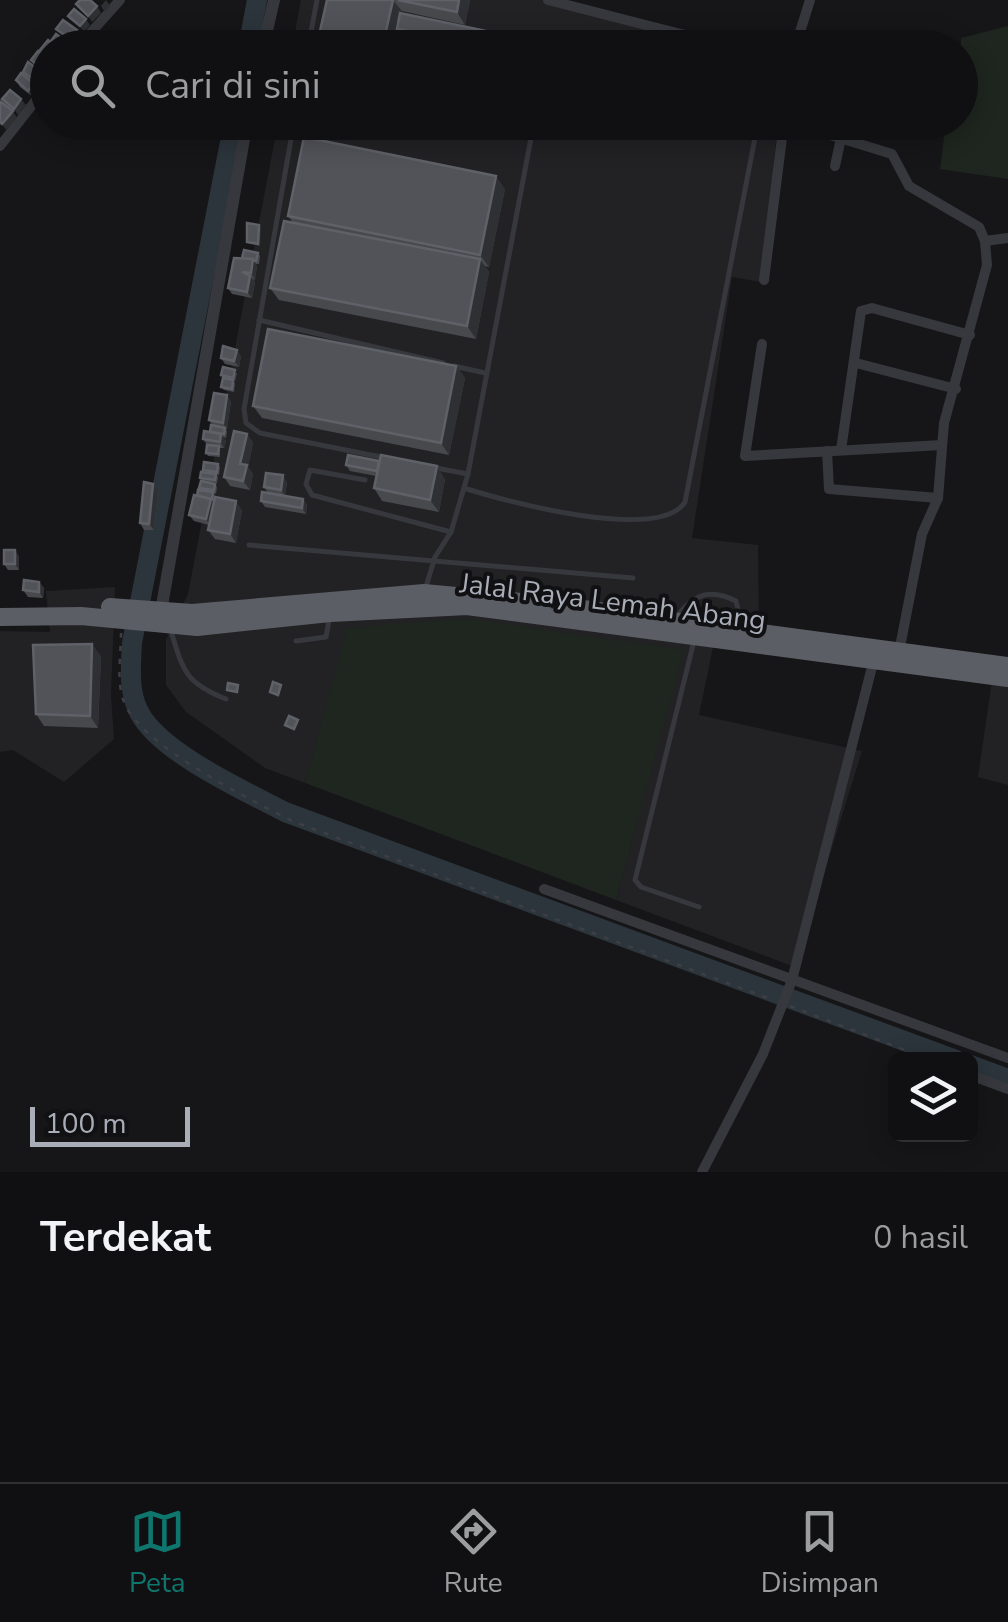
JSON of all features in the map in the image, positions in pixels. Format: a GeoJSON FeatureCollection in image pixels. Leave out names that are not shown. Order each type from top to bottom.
{"type":"FeatureCollection","features":[{"type":"Feature","properties":{"kind":"highway","name":"Jalal Raya Lemah Abang"},"geometry":{"type":"LineString","coordinates":[[158,618],[424,593],[493,597],[1008,666]]}},
{"type":"Feature","properties":{"kind":"highway"},"geometry":{"type":"LineString","coordinates":[[0,605],[126,622]]}},
{"type":"Feature","properties":{"kind":"highway","name":"Jalal Raya Lemah Abang"},"geometry":{"type":"LineString","coordinates":[[158,618],[467,606],[1008,678]]}},
{"type":"Feature","properties":{"kind":"highway"},"geometry":{"type":"LineString","coordinates":[[0,617],[126,622],[158,618]]}},
{"type":"Feature","properties":{"kind":"street"},"geometry":{"type":"LineString","coordinates":[[93,30],[120,0]]}},
{"type":"Feature","properties":{"kind":"street"},"geometry":{"type":"LineString","coordinates":[[268,30],[274,0]]}},
{"type":"Feature","properties":{"kind":"street"},"geometry":{"type":"LineString","coordinates":[[548,0],[665,30]]}},
{"type":"Feature","properties":{"kind":"street"},"geometry":{"type":"LineString","coordinates":[[800,30],[810,0]]}},
{"type":"Feature","properties":{"kind":"street"},"geometry":{"type":"LineString","coordinates":[[0,146],[30,108]]}},
{"type":"Feature","properties":{"kind":"street"},"geometry":{"type":"LineString","coordinates":[[158,618],[245,140]]}},
{"type":"Feature","properties":{"kind":"street"},"geometry":{"type":"LineString","coordinates":[[764,280],[783,140]]}},
{"type":"Feature","properties":{"kind":"street"},"geometry":{"type":"LineString","coordinates":[[835,166],[841,140]]}},
{"type":"Feature","properties":{"kind":"street"},"geometry":{"type":"LineString","coordinates":[[847,140],[892,154],[909,186],[978,228],[986,241],[987,265],[944,423],[938,498],[922,534],[899,653]]}},
{"type":"Feature","properties":{"kind":"street"},"geometry":{"type":"LineString","coordinates":[[986,241],[1008,238]]}},
{"type":"Feature","properties":{"kind":"street"},"geometry":{"type":"LineString","coordinates":[[841,450],[842,422],[856,363],[857,315],[866,309],[970,334]]}},
{"type":"Feature","properties":{"kind":"street"},"geometry":{"type":"LineString","coordinates":[[762,344],[744,455],[942,446]]}},
{"type":"Feature","properties":{"kind":"street"},"geometry":{"type":"LineString","coordinates":[[856,363],[956,389]]}},
{"type":"Feature","properties":{"kind":"street"},"geometry":{"type":"LineString","coordinates":[[827,452],[829,489],[938,498]]}},
{"type":"Feature","properties":{"kind":"street"},"geometry":{"type":"LineString","coordinates":[[702,1172],[746,1091],[787,993],[873,663]]}},
{"type":"Feature","properties":{"kind":"street"},"geometry":{"type":"LineString","coordinates":[[544,889],[787,993],[1008,1058]]}},
{"type":"Feature","properties":{"kind":"street"},"geometry":{"type":"LineString","coordinates":[[978,1078],[1008,1089]]}},
{"type":"Feature","properties":{"kind":"lane"},"geometry":{"type":"LineString","coordinates":[[311,30],[316,0]]}},
{"type":"Feature","properties":{"kind":"lane"},"geometry":{"type":"LineString","coordinates":[[291,140],[244,409],[251,429],[392,460]]}},
{"type":"Feature","properties":{"kind":"lane"},"geometry":{"type":"LineString","coordinates":[[424,593],[436,558],[451,532],[468,474],[530,140]]}},
{"type":"Feature","properties":{"kind":"lane"},"geometry":{"type":"LineString","coordinates":[[464,488],[566,514],[660,518],[679,511],[685,502],[755,140]]}},
{"type":"Feature","properties":{"kind":"lane"},"geometry":{"type":"LineString","coordinates":[[259,320],[485,373]]}},
{"type":"Feature","properties":{"kind":"lane"},"geometry":{"type":"LineString","coordinates":[[430,467],[468,474]]}},
{"type":"Feature","properties":{"kind":"lane"},"geometry":{"type":"LineString","coordinates":[[365,480],[310,470],[306,484],[312,495],[451,532]]}},
{"type":"Feature","properties":{"kind":"lane"},"geometry":{"type":"LineString","coordinates":[[249,545],[436,558],[633,578]]}},
{"type":"Feature","properties":{"kind":"lane"},"geometry":{"type":"LineString","coordinates":[[673,621],[695,597],[717,594],[736,602],[743,632]]}},
{"type":"Feature","properties":{"kind":"lane"},"geometry":{"type":"LineString","coordinates":[[296,641],[326,636],[330,613]]}},
{"type":"Feature","properties":{"kind":"lane"},"geometry":{"type":"LineString","coordinates":[[158,618],[183,671],[203,690],[226,700]]}},
{"type":"Feature","properties":{"kind":"lane"},"geometry":{"type":"LineString","coordinates":[[694,638],[636,880],[641,887],[699,907]]}},
{"type":"Feature","properties":{"kind":"path"},"geometry":{"type":"LineString","coordinates":[[126,622],[122,697],[128,710],[166,745],[242,796],[309,828],[787,993],[914,1052]]}},
{"type":"Feature","properties":{"kind":"shaded area"},"geometry":{"type":"Polygon","coordinates":[[[301,0],[556,0],[687,30],[295,30],[301,0]]]}},
{"type":"Feature","properties":{"kind":"shaded area"},"geometry":{"type":"Polygon","coordinates":[[[1008,26],[1008,179],[940,169],[944,140],[978,140],[978,34],[1008,26]]]}},
{"type":"Feature","properties":{"kind":"shaded area"},"geometry":{"type":"Polygon","coordinates":[[[275,140],[776,140],[761,282],[732,277],[692,538],[758,545],[759,633],[717,628],[699,715],[862,751],[795,967],[616,900],[683,650],[348,628],[305,783],[265,768],[186,712],[166,685],[166,640],[188,594],[275,140]]]}},
{"type":"Feature","properties":{"kind":"shaded area"},"geometry":{"type":"Polygon","coordinates":[[[115,587],[111,695],[114,739],[64,782],[13,750],[0,752],[0,631],[50,632],[46,591],[115,587]]]}},
{"type":"Feature","properties":{"kind":"shaded area"},"geometry":{"type":"Polygon","coordinates":[[[464,618],[684,650],[616,900],[305,783],[347,628],[464,618]]]}},
{"type":"Feature","properties":{"kind":"shaded area"},"geometry":{"type":"Polygon","coordinates":[[[995,660],[1008,661],[1008,785],[978,777],[995,660]]]}},
{"type":"Feature","properties":{"kind":"building"},"geometry":{"type":"Polygon","coordinates":[[[90,0],[97,6],[88,16],[76,4],[90,0]]]}},
{"type":"Feature","properties":{"kind":"building"},"geometry":{"type":"Polygon","coordinates":[[[327,0],[393,0],[386,30],[320,30],[327,0]]]}},
{"type":"Feature","properties":{"kind":"building"},"geometry":{"type":"Polygon","coordinates":[[[398,0],[459,0],[457,12],[398,0]]]}},
{"type":"Feature","properties":{"kind":"building"},"geometry":{"type":"Polygon","coordinates":[[[74,9],[86,19],[80,26],[68,16],[74,9]]]}},
{"type":"Feature","properties":{"kind":"building"},"geometry":{"type":"Polygon","coordinates":[[[400,13],[481,30],[402,30],[397,29],[400,13]]]}},
{"type":"Feature","properties":{"kind":"building"},"geometry":{"type":"Polygon","coordinates":[[[63,20],[77,30],[57,30],[63,20]]]}},
{"type":"Feature","properties":{"kind":"building"},"geometry":{"type":"Polygon","coordinates":[[[21,73],[30,81],[30,89],[28,91],[16,80],[21,73]]]}},
{"type":"Feature","properties":{"kind":"building"},"geometry":{"type":"Polygon","coordinates":[[[10,90],[21,99],[14,109],[2,99],[10,90]]]}},
{"type":"Feature","properties":{"kind":"building"},"geometry":{"type":"Polygon","coordinates":[[[1,102],[13,111],[2,124],[0,122],[1,102]]]}},
{"type":"Feature","properties":{"kind":"building"},"geometry":{"type":"Polygon","coordinates":[[[303,140],[496,176],[480,255],[288,216],[303,140]]]}},
{"type":"Feature","properties":{"kind":"building"},"geometry":{"type":"Polygon","coordinates":[[[284,221],[480,259],[467,326],[270,288],[284,221]]]}},
{"type":"Feature","properties":{"kind":"building"},"geometry":{"type":"Polygon","coordinates":[[[247,223],[259,225],[258,244],[247,242],[247,223]]]}},
{"type":"Feature","properties":{"kind":"building"},"geometry":{"type":"Polygon","coordinates":[[[244,250],[258,253],[256,261],[242,258],[244,250]]]}},
{"type":"Feature","properties":{"kind":"building"},"geometry":{"type":"Polygon","coordinates":[[[234,258],[253,259],[251,273],[242,272],[250,276],[247,292],[228,288],[234,258]]]}},
{"type":"Feature","properties":{"kind":"building"},"geometry":{"type":"Polygon","coordinates":[[[268,329],[456,366],[441,443],[253,406],[268,329]]]}},
{"type":"Feature","properties":{"kind":"building"},"geometry":{"type":"Polygon","coordinates":[[[223,346],[237,350],[234,361],[221,358],[223,346]]]}},
{"type":"Feature","properties":{"kind":"building"},"geometry":{"type":"Polygon","coordinates":[[[223,367],[235,370],[233,378],[221,375],[223,367]]]}},
{"type":"Feature","properties":{"kind":"building"},"geometry":{"type":"Polygon","coordinates":[[[223,378],[233,380],[232,389],[221,387],[223,378]]]}},
{"type":"Feature","properties":{"kind":"building"},"geometry":{"type":"Polygon","coordinates":[[[214,393],[227,395],[223,423],[209,420],[214,393]]]}},
{"type":"Feature","properties":{"kind":"building"},"geometry":{"type":"Polygon","coordinates":[[[211,425],[225,428],[224,434],[210,432],[211,425]]]}},
{"type":"Feature","properties":{"kind":"building"},"geometry":{"type":"Polygon","coordinates":[[[204,431],[221,434],[220,442],[203,439],[204,431]]]}},
{"type":"Feature","properties":{"kind":"building"},"geometry":{"type":"Polygon","coordinates":[[[234,431],[247,434],[240,464],[247,465],[243,481],[224,477],[234,431]]]}},
{"type":"Feature","properties":{"kind":"building"},"geometry":{"type":"Polygon","coordinates":[[[207,445],[219,446],[218,454],[206,453],[207,445]]]}},
{"type":"Feature","properties":{"kind":"building"},"geometry":{"type":"Polygon","coordinates":[[[348,455],[379,461],[377,471],[346,465],[348,455]]]}},
{"type":"Feature","properties":{"kind":"building"},"geometry":{"type":"Polygon","coordinates":[[[381,455],[437,466],[430,500],[374,488],[381,455]]]}},
{"type":"Feature","properties":{"kind":"building"},"geometry":{"type":"Polygon","coordinates":[[[204,462],[218,464],[217,472],[203,470],[204,462]]]}},
{"type":"Feature","properties":{"kind":"building"},"geometry":{"type":"Polygon","coordinates":[[[201,472],[216,474],[215,480],[200,478],[201,472]]]}},
{"type":"Feature","properties":{"kind":"building"},"geometry":{"type":"Polygon","coordinates":[[[266,473],[283,475],[281,490],[264,487],[266,473]]]}},
{"type":"Feature","properties":{"kind":"building"},"geometry":{"type":"Polygon","coordinates":[[[201,481],[215,484],[214,490],[199,488],[201,481]]]}},
{"type":"Feature","properties":{"kind":"building"},"geometry":{"type":"Polygon","coordinates":[[[144,482],[153,484],[149,524],[140,523],[144,482]]]}},
{"type":"Feature","properties":{"kind":"building"},"geometry":{"type":"Polygon","coordinates":[[[198,490],[213,492],[212,499],[197,496],[198,490]]]}},
{"type":"Feature","properties":{"kind":"building"},"geometry":{"type":"Polygon","coordinates":[[[262,492],[303,499],[302,508],[261,501],[262,492]]]}},
{"type":"Feature","properties":{"kind":"building"},"geometry":{"type":"Polygon","coordinates":[[[194,495],[211,499],[206,519],[189,515],[194,495]]]}},
{"type":"Feature","properties":{"kind":"building"},"geometry":{"type":"Polygon","coordinates":[[[215,497],[236,501],[230,534],[208,530],[215,497]]]}},
{"type":"Feature","properties":{"kind":"building"},"geometry":{"type":"Polygon","coordinates":[[[4,550],[15,550],[15,564],[4,564],[4,550]]]}},
{"type":"Feature","properties":{"kind":"building"},"geometry":{"type":"Polygon","coordinates":[[[24,580],[39,582],[39,592],[23,590],[24,580]]]}},
{"type":"Feature","properties":{"kind":"building"},"geometry":{"type":"Polygon","coordinates":[[[92,644],[90,716],[36,714],[33,645],[92,644]]]}},
{"type":"Feature","properties":{"kind":"building"},"geometry":{"type":"Polygon","coordinates":[[[273,682],[281,685],[278,695],[270,692],[273,682]]]}},
{"type":"Feature","properties":{"kind":"building"},"geometry":{"type":"Polygon","coordinates":[[[228,683],[238,685],[237,692],[227,690],[228,683]]]}},
{"type":"Feature","properties":{"kind":"building"},"geometry":{"type":"Polygon","coordinates":[[[289,716],[298,720],[294,729],[285,725],[289,716]]]}},
{"type":"Feature","properties":{"kind":"waterway"},"geometry":{"type":"LineString","coordinates":[[251,30],[257,0]]}},
{"type":"Feature","properties":{"kind":"waterway"},"geometry":{"type":"LineString","coordinates":[[230,140],[132,643],[133,695],[149,727],[183,756],[285,812],[934,1052]]}},
{"type":"Feature","properties":{"kind":"waterway"},"geometry":{"type":"LineString","coordinates":[[978,1068],[1008,1079]]}}]}
